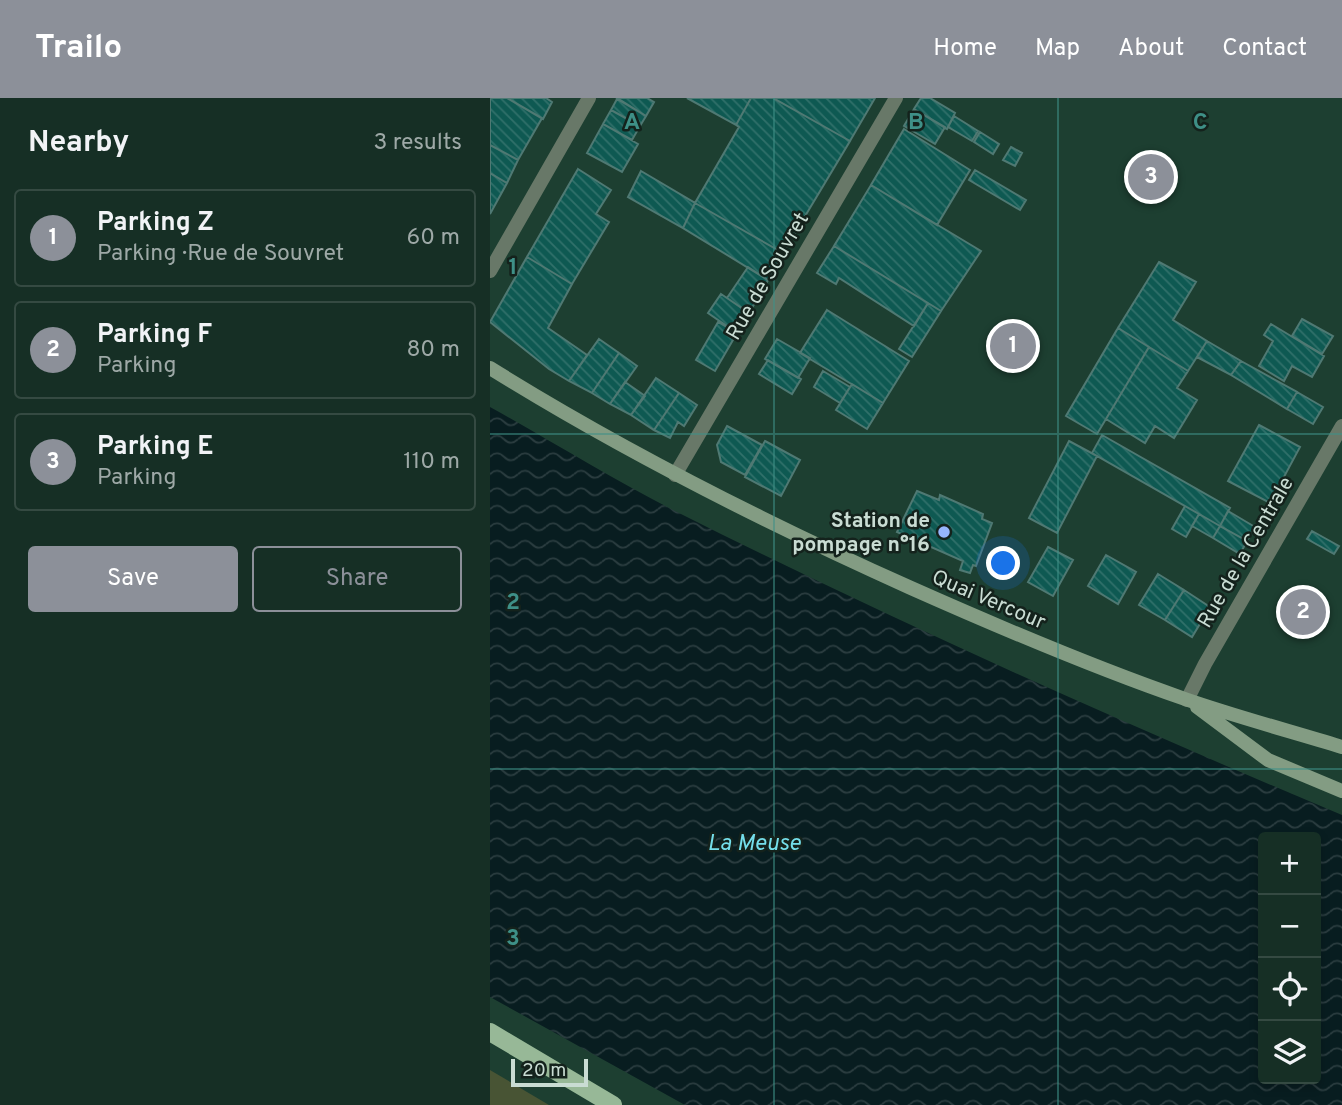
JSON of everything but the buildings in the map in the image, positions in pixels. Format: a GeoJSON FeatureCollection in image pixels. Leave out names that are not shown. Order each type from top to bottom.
{"type":"FeatureCollection","features":[{"type":"Feature","properties":{"kind":"main road","name":"Quai Vercour"},"geometry":{"type":"LineString","coordinates":[[490,368],[558,410],[675,475],[819,547],[965,612],[1187,700],[1342,747]]}},
{"type":"Feature","properties":{"kind":"main road"},"geometry":{"type":"LineString","coordinates":[[1187,700],[1268,760],[1342,791]]}},
{"type":"Feature","properties":{"kind":"main road"},"geometry":{"type":"LineString","coordinates":[[490,1032],[613,1105]]}},
{"type":"Feature","properties":{"kind":"street"},"geometry":{"type":"LineString","coordinates":[[490,271],[589,98]]}},
{"type":"Feature","properties":{"kind":"street","name":"Rue de Souvret"},"geometry":{"type":"LineString","coordinates":[[675,475],[896,98]]}},
{"type":"Feature","properties":{"kind":"street","name":"Rue de la Centrale"},"geometry":{"type":"LineString","coordinates":[[1187,700],[1342,426]]}},
{"type":"Feature","properties":{"kind":"green space"},"geometry":{"type":"Polygon","coordinates":[[[490,1070],[549,1105],[490,1105],[490,1070]]]}},
{"type":"Feature","properties":{"kind":"water","name":"La Meuse"},"geometry":{"type":"Polygon","coordinates":[[[490,407],[655,501],[843,593],[1091,707],[1342,815],[1342,1105],[685,1105],[490,997],[490,407]]]}},
{"type":"Feature","properties":{"kind":"place","name":"Parking E"},"geometry":{"type":"Point","coordinates":[1151,177]}},
{"type":"Feature","properties":{"kind":"place","name":"Parking Z"},"geometry":{"type":"Point","coordinates":[1013,346]}},
{"type":"Feature","properties":{"kind":"place","name":"Station de pompage n°16"},"geometry":{"type":"Point","coordinates":[944,532]}},
{"type":"Feature","properties":{"kind":"place","name":"Parking F"},"geometry":{"type":"Point","coordinates":[1303,612]}}]}
